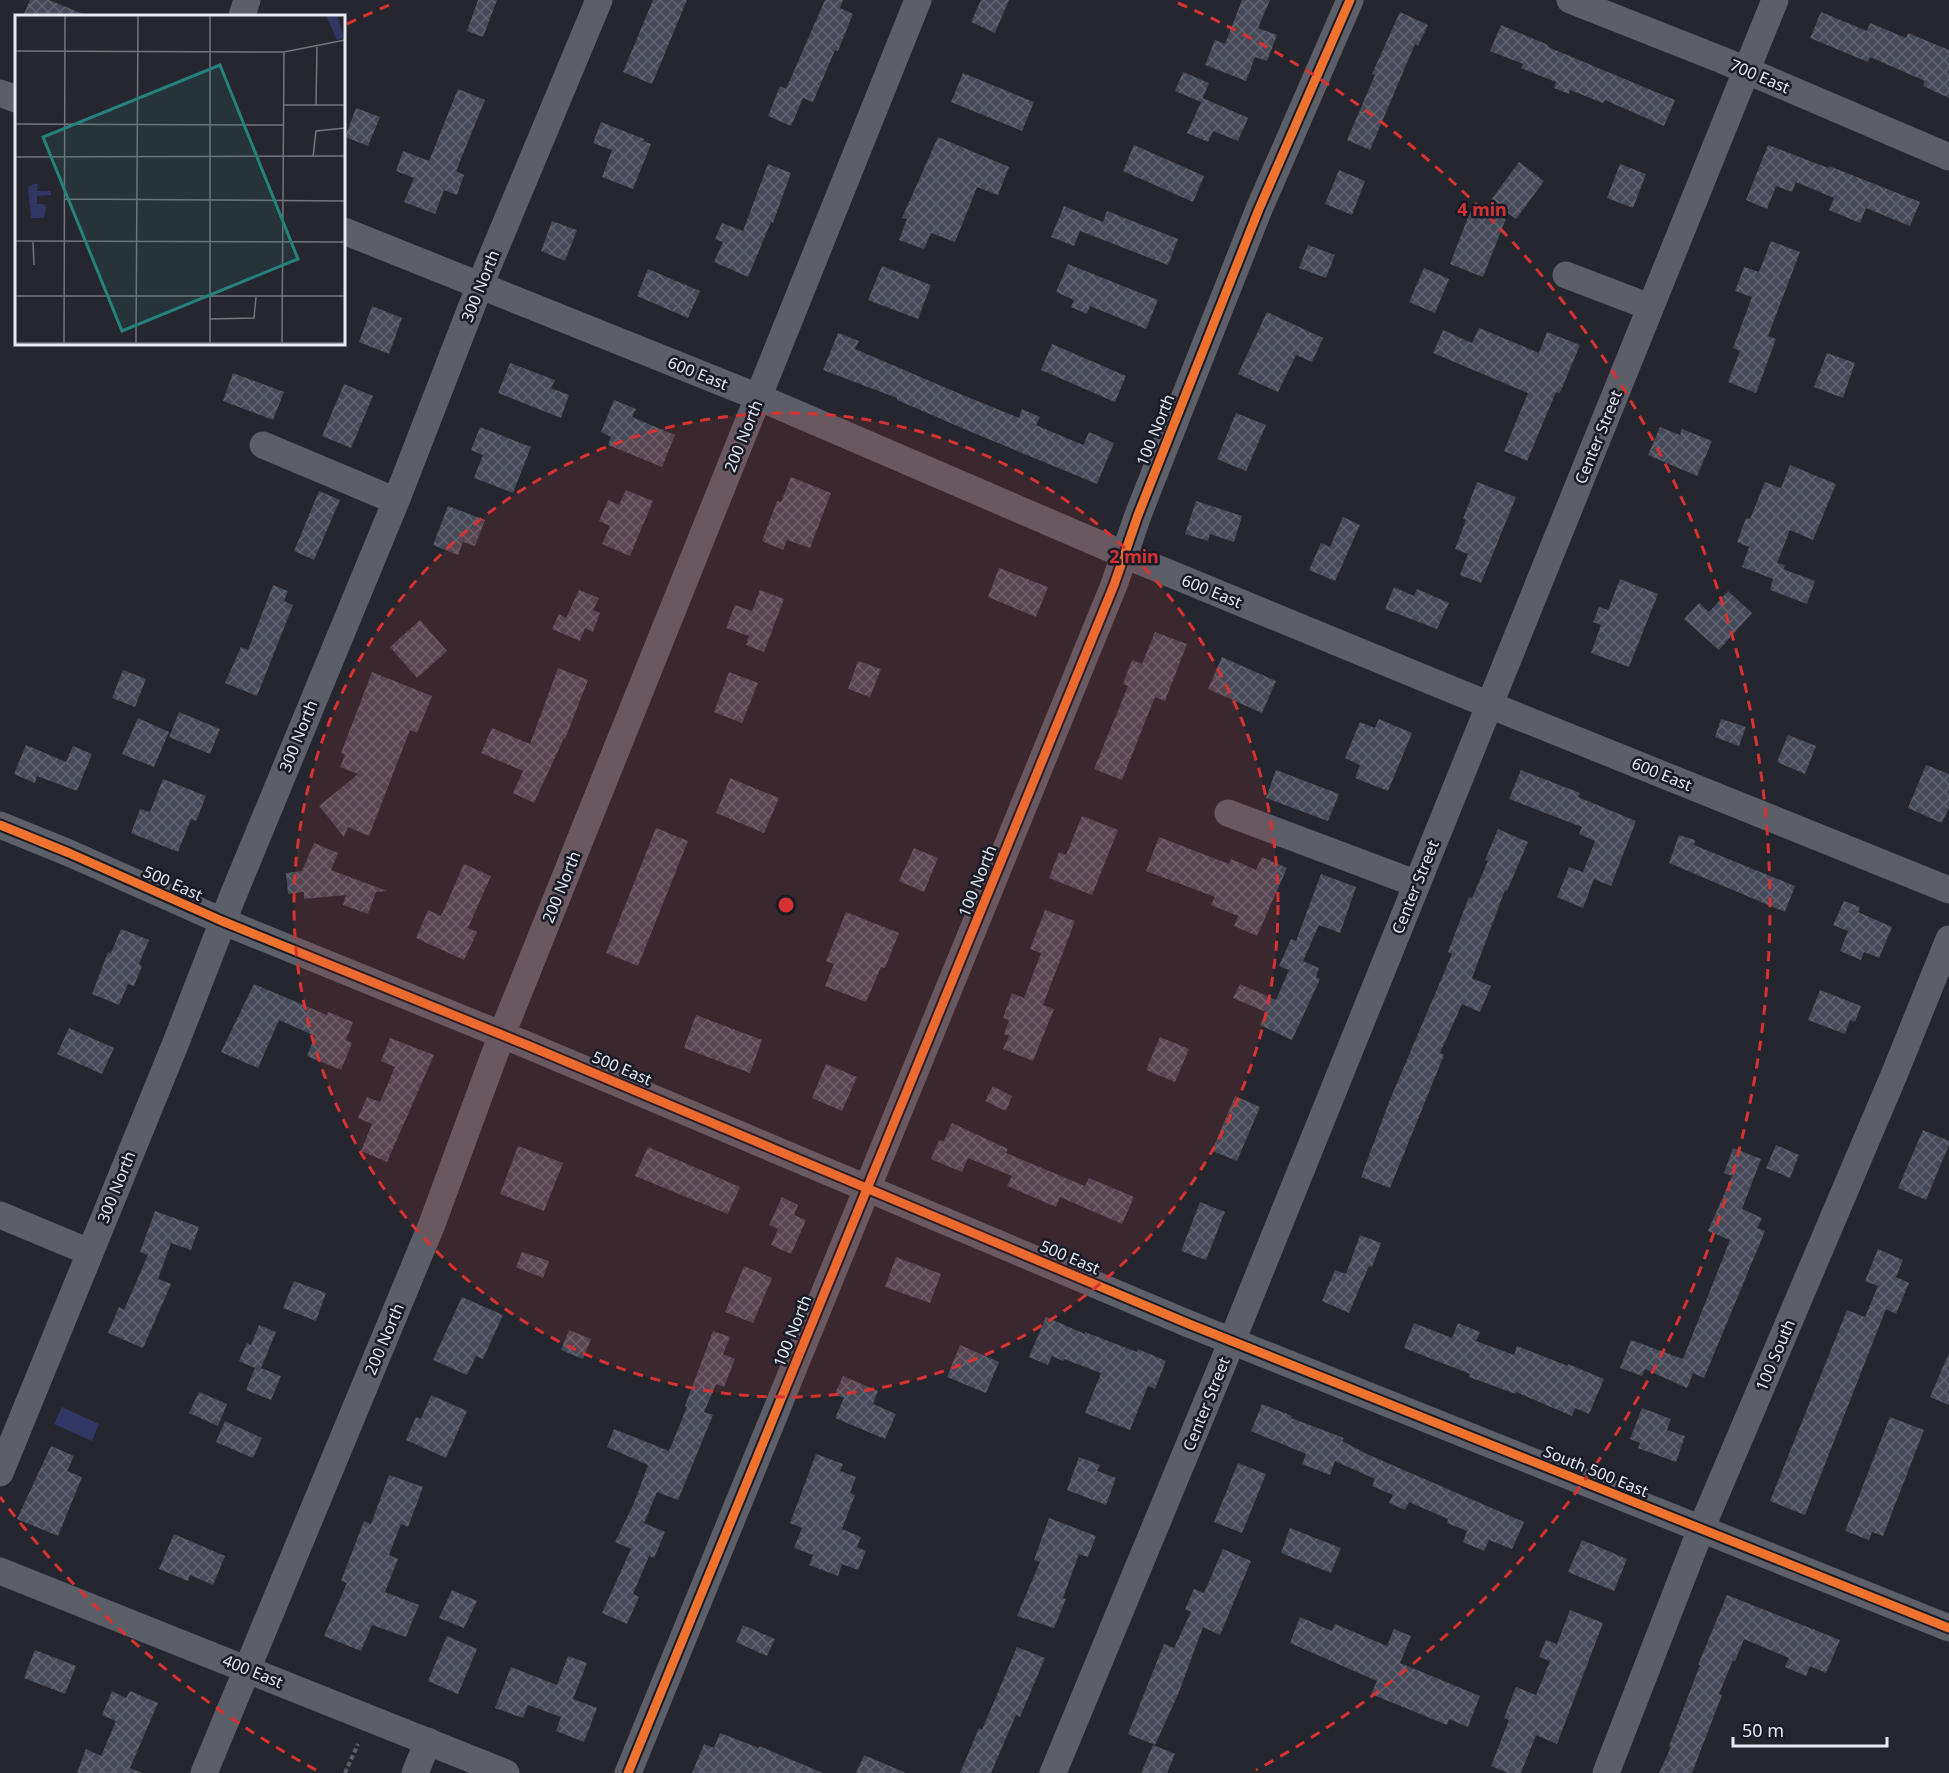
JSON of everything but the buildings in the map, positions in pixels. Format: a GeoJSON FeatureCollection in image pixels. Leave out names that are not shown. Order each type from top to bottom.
{"type":"FeatureCollection","features":[{"type":"Feature","properties":{"kind":"street"},"geometry":{"type":"LineString","coordinates":[[242,15],[247,0]]}},
{"type":"Feature","properties":{"kind":"street","name":"300 North"},"geometry":{"type":"LineString","coordinates":[[0,1473],[222,921],[396,501],[480,285],[599,0]]}},
{"type":"Feature","properties":{"kind":"street","name":"200 North"},"geometry":{"type":"LineString","coordinates":[[204,1773],[432,1224],[502,1034],[918,0]]}},
{"type":"Feature","properties":{"kind":"street","name":"100 North"},"geometry":{"type":"LineString","coordinates":[[628,1773],[1114,585],[1138,515],[1259,209],[1350,0]]}},
{"type":"Feature","properties":{"kind":"street","name":"700 East"},"geometry":{"type":"LineString","coordinates":[[1570,0],[1747,70],[1949,157]]}},
{"type":"Feature","properties":{"kind":"street","name":"Center Street"},"geometry":{"type":"LineString","coordinates":[[1053,1773],[1232,1341],[1775,0]]}},
{"type":"Feature","properties":{"kind":"street"},"geometry":{"type":"LineString","coordinates":[[0,93],[15,99]]}},
{"type":"Feature","properties":{"kind":"street","name":"600 East"},"geometry":{"type":"LineString","coordinates":[[345,231],[758,397],[1125,555],[1489,705],[1949,890]]}},
{"type":"Feature","properties":{"kind":"street"},"geometry":{"type":"LineString","coordinates":[[1566,274],[1650,308]]}},
{"type":"Feature","properties":{"kind":"street"},"geometry":{"type":"LineString","coordinates":[[263,445],[396,501]]}},
{"type":"Feature","properties":{"kind":"street"},"geometry":{"type":"LineString","coordinates":[[1228,813],[1417,884]]}},
{"type":"Feature","properties":{"kind":"street","name":"500 East"},"geometry":{"type":"LineString","coordinates":[[0,825],[222,921],[502,1034],[1232,1341]]}},
{"type":"Feature","properties":{"kind":"street","name":"100 South"},"geometry":{"type":"LineString","coordinates":[[1606,1773],[1701,1529],[1894,1075],[1949,939]]}},
{"type":"Feature","properties":{"kind":"street"},"geometry":{"type":"LineString","coordinates":[[0,1215],[89,1252]]}},
{"type":"Feature","properties":{"kind":"street","name":"South 500 East"},"geometry":{"type":"LineString","coordinates":[[1232,1341],[1949,1628]]}},
{"type":"Feature","properties":{"kind":"street","name":"400 East"},"geometry":{"type":"LineString","coordinates":[[0,1571],[506,1773]]}},
{"type":"Feature","properties":{"kind":"street"},"geometry":{"type":"LineString","coordinates":[[415,1773],[428,1742]]}},
{"type":"Feature","properties":{"kind":"path"},"geometry":{"type":"LineString","coordinates":[[345,1773],[358,1744]]}},
{"type":"Feature","properties":{"kind":"shaded area"},"geometry":{"type":"Polygon","coordinates":[[[62,1407],[99,1424],[92,1441],[54,1424],[62,1407]]]}},
{"type":"Feature","properties":{"kind":"cycle path"},"geometry":{"type":"LineString","coordinates":[[628,1773],[1114,585],[1138,515],[1259,209],[1350,0]]}},
{"type":"Feature","properties":{"kind":"cycle path"},"geometry":{"type":"LineString","coordinates":[[0,825],[222,921],[527,1045],[1189,1324],[1949,1628]]}}]}
